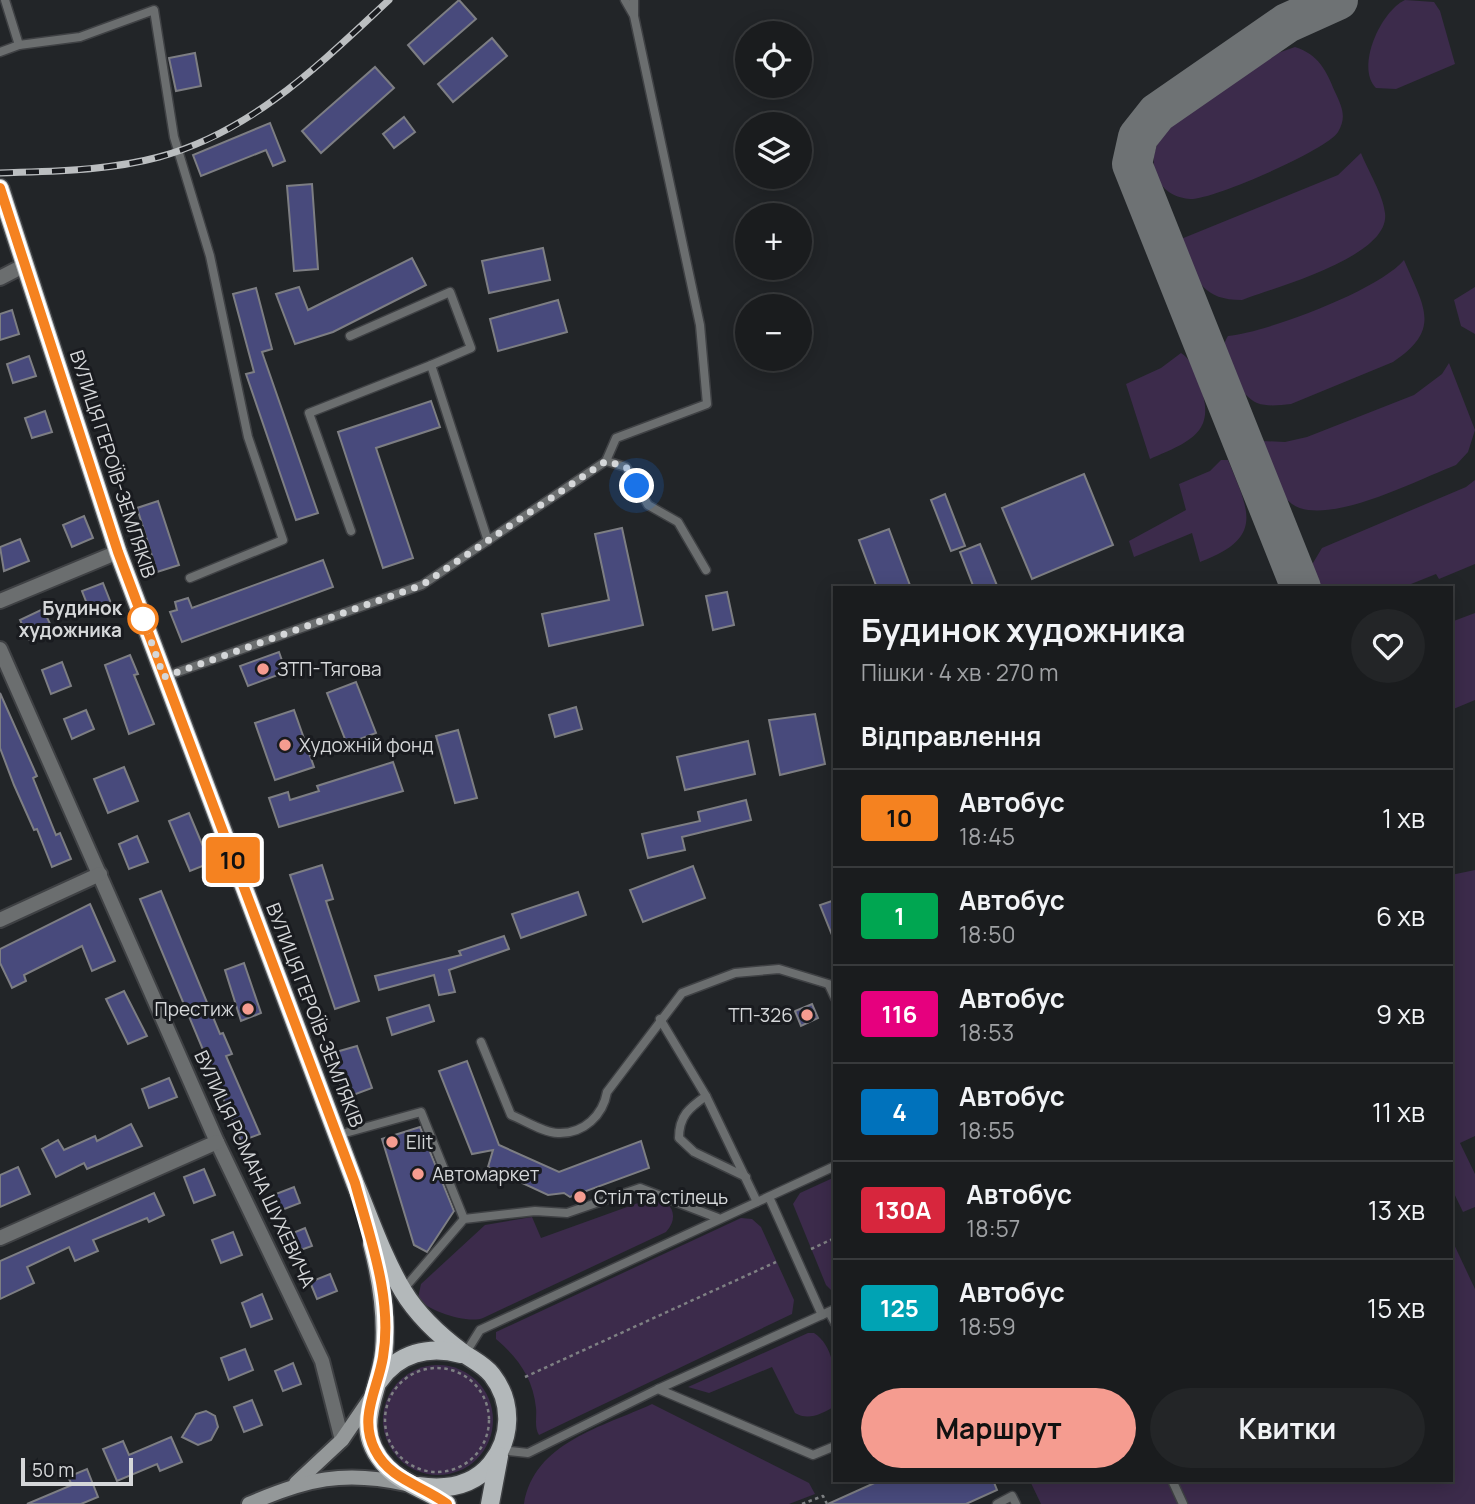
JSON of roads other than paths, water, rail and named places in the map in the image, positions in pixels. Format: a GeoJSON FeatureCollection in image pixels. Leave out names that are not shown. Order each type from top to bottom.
{"type":"FeatureCollection","features":[{"type":"Feature","properties":{"kind":"main road","name":"ВУЛИЦЯ ГЕРОЇВ-ЗЕМЛЯКІВ"},"geometry":{"type":"LineString","coordinates":[[0,188],[118,552],[355,1183]]}},
{"type":"Feature","properties":{"kind":"main road"},"geometry":{"type":"LineString","coordinates":[[355,1183],[402,1291],[427,1321],[491,1374],[503,1395],[508,1419],[490,1504]]}},
{"type":"Feature","properties":{"kind":"main road"},"geometry":{"type":"LineString","coordinates":[[355,1183],[379,1274],[383,1300],[384,1350],[372,1395],[368,1429],[375,1450],[388,1469],[447,1504]]}},
{"type":"Feature","properties":{"kind":"main road"},"geometry":{"type":"LineString","coordinates":[[372,1395],[380,1378],[410,1355],[428,1349],[447,1349],[465,1354]]}},
{"type":"Feature","properties":{"kind":"main road"},"geometry":{"type":"LineString","coordinates":[[418,1486],[437,1489],[474,1479],[489,1467],[500,1450]]}},
{"type":"Feature","properties":{"kind":"street"},"geometry":{"type":"LineString","coordinates":[[0,278],[25,265]]}},
{"type":"Feature","properties":{"kind":"street"},"geometry":{"type":"LineString","coordinates":[[0,601],[118,552]]}},
{"type":"Feature","properties":{"kind":"street","name":"ВУЛИЦЯ РОМАНА ШУХЕВИЧА"},"geometry":{"type":"LineString","coordinates":[[0,649],[217,1142],[322,1362],[342,1440]]}},
{"type":"Feature","properties":{"kind":"street"},"geometry":{"type":"LineString","coordinates":[[0,920],[100,874]]}},
{"type":"Feature","properties":{"kind":"street"},"geometry":{"type":"LineString","coordinates":[[0,1238],[217,1142]]}},
{"type":"Feature","properties":{"kind":"street"},"geometry":{"type":"LineString","coordinates":[[295,1484],[342,1440],[372,1395]]}},
{"type":"Feature","properties":{"kind":"street"},"geometry":{"type":"LineString","coordinates":[[249,1504],[295,1484],[349,1477],[382,1478],[418,1486]]}},
{"type":"Feature","properties":{"kind":"lane"},"geometry":{"type":"LineString","coordinates":[[5,0],[19,46]]}},
{"type":"Feature","properties":{"kind":"lane"},"geometry":{"type":"LineString","coordinates":[[625,0],[635,16]]}},
{"type":"Feature","properties":{"kind":"lane"},"geometry":{"type":"LineString","coordinates":[[164,677],[422,585],[606,461],[616,438],[707,404],[700,325],[635,16],[634,0]]}},
{"type":"Feature","properties":{"kind":"lane"},"geometry":{"type":"LineString","coordinates":[[0,52],[19,46],[80,37],[154,10],[174,137],[210,256],[248,437],[283,540],[190,578]]}},
{"type":"Feature","properties":{"kind":"lane"},"geometry":{"type":"LineString","coordinates":[[350,336],[450,292],[471,348],[309,413],[351,531]]}},
{"type":"Feature","properties":{"kind":"lane"},"geometry":{"type":"LineString","coordinates":[[431,365],[488,541]]}},
{"type":"Feature","properties":{"kind":"lane"},"geometry":{"type":"LineString","coordinates":[[606,461],[626,467],[648,505],[678,522],[706,569]]}},
{"type":"Feature","properties":{"kind":"lane"},"geometry":{"type":"LineString","coordinates":[[481,1042],[512,1115],[557,1133],[586,1126],[604,1110],[607,1092],[660,1018],[682,993],[735,973],[779,969],[832,985]]}},
{"type":"Feature","properties":{"kind":"lane"},"geometry":{"type":"LineString","coordinates":[[660,1018],[706,1096],[757,1202]]}},
{"type":"Feature","properties":{"kind":"lane"},"geometry":{"type":"LineString","coordinates":[[706,1096],[690,1108],[679,1122],[679,1138],[694,1152],[746,1177]]}},
{"type":"Feature","properties":{"kind":"lane"},"geometry":{"type":"LineString","coordinates":[[338,1135],[421,1112],[464,1219]]}},
{"type":"Feature","properties":{"kind":"lane"},"geometry":{"type":"LineString","coordinates":[[465,1354],[480,1329],[833,1167]]}},
{"type":"Feature","properties":{"kind":"lane"},"geometry":{"type":"LineString","coordinates":[[402,1291],[464,1219],[535,1210],[568,1213],[640,1188],[718,1218]]}},
{"type":"Feature","properties":{"kind":"lane"},"geometry":{"type":"LineString","coordinates":[[500,1450],[528,1453],[658,1389],[829,1312],[769,1196]]}},
{"type":"Feature","properties":{"kind":"lane"},"geometry":{"type":"LineString","coordinates":[[658,1389],[813,1455],[833,1447]]}},
{"type":"Feature","properties":{"kind":"lane"},"geometry":{"type":"LineString","coordinates":[[1173,1482],[1183,1504]]}},
{"type":"Feature","properties":{"kind":"lane"},"geometry":{"type":"LineString","coordinates":[[997,1504],[1012,1496],[1016,1504]]}},
{"type":"Feature","properties":{"kind":"railway"},"geometry":{"type":"LineString","coordinates":[[0,173],[120,165],[193,146],[224,131],[283,93],[389,0]]}},
{"type":"Feature","properties":{"kind":"place","name":"Будинок художника"},"geometry":{"type":"Point","coordinates":[143,619]}},
{"type":"Feature","properties":{"kind":"place","name":"ЗТП-Тягова"},"geometry":{"type":"Point","coordinates":[263,669]}},
{"type":"Feature","properties":{"kind":"place","name":"Художній фонд"},"geometry":{"type":"Point","coordinates":[285,745]}},
{"type":"Feature","properties":{"kind":"place","name":"Престиж"},"geometry":{"type":"Point","coordinates":[248,1009]}},
{"type":"Feature","properties":{"kind":"place","name":"ТП-326"},"geometry":{"type":"Point","coordinates":[807,1015]}},
{"type":"Feature","properties":{"kind":"place","name":"Elit"},"geometry":{"type":"Point","coordinates":[392,1142]}},
{"type":"Feature","properties":{"kind":"place","name":"Автомаркет"},"geometry":{"type":"Point","coordinates":[418,1174]}},
{"type":"Feature","properties":{"kind":"place","name":"Стіл та стілець"},"geometry":{"type":"Point","coordinates":[580,1197]}}]}
